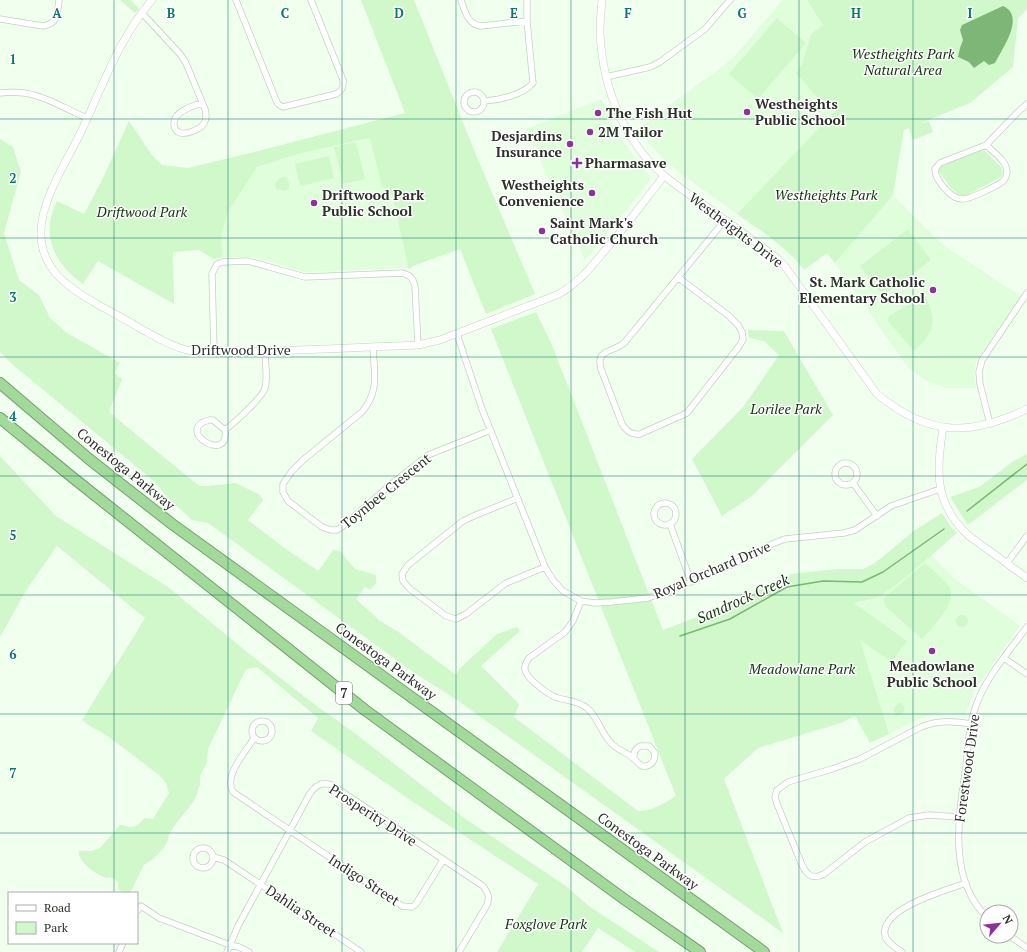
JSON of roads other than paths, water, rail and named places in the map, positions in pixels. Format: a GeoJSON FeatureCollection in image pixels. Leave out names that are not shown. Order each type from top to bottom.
{"type":"FeatureCollection","features":[{"type":"Feature","properties":{"kind":"highway","name":"Conestoga Parkway"},"geometry":{"type":"LineString","coordinates":[[0,383],[89,459],[172,524],[764,952]]}},
{"type":"Feature","properties":{"kind":"highway","name":"7"},"geometry":{"type":"LineString","coordinates":[[0,418],[84,487],[365,710],[624,899],[700,952]]}},
{"type":"Feature","properties":{"kind":"street"},"geometry":{"type":"LineString","coordinates":[[0,19],[48,26],[53,23],[56,17],[59,0]]}},
{"type":"Feature","properties":{"kind":"street","name":"Driftwood Drive"},"geometry":{"type":"LineString","coordinates":[[152,0],[117,51],[87,118],[48,198],[42,220],[41,233],[43,249],[50,265],[64,282],[77,293],[156,338],[181,349],[214,352],[418,345],[430,343],[457,334],[559,294],[584,277],[664,176]]}},
{"type":"Feature","properties":{"kind":"street"},"geometry":{"type":"LineString","coordinates":[[236,0],[276,100],[278,104],[283,107],[336,94],[342,90],[344,86],[343,80],[311,0]]}},
{"type":"Feature","properties":{"kind":"street"},"geometry":{"type":"LineString","coordinates":[[461,0],[468,19],[475,25],[481,26],[527,20]]}},
{"type":"Feature","properties":{"kind":"street"},"geometry":{"type":"LineString","coordinates":[[485,101],[499,100],[525,90],[533,83],[527,20],[527,0]]}},
{"type":"Feature","properties":{"kind":"street","name":"Westheights Drive"},"geometry":{"type":"LineString","coordinates":[[602,0],[600,32],[601,53],[606,78],[616,107],[634,142],[664,176],[778,259],[784,265],[877,394],[894,408],[919,421],[943,428],[970,428],[990,424],[1027,409]]}},
{"type":"Feature","properties":{"kind":"street"},"geometry":{"type":"LineString","coordinates":[[606,78],[650,67],[660,62],[705,29],[730,0]]}},
{"type":"Feature","properties":{"kind":"street"},"geometry":{"type":"LineString","coordinates":[[142,13],[185,61],[202,103],[206,116],[202,126],[185,133],[179,132],[174,128],[175,118],[191,107],[202,103]]}},
{"type":"Feature","properties":{"kind":"street"},"geometry":{"type":"LineString","coordinates":[[0,92],[15,91],[37,95],[87,118]]}},
{"type":"Feature","properties":{"kind":"street"},"geometry":{"type":"LineString","coordinates":[[986,146],[1001,159],[1006,166],[1007,173],[1001,183],[969,198],[957,198],[948,192],[936,177],[935,169],[937,165],[986,146],[1027,104]]}},
{"type":"Feature","properties":{"kind":"street"},"geometry":{"type":"LineString","coordinates":[[679,278],[738,324],[742,332],[743,339],[740,345],[687,413],[640,434],[631,433],[625,429],[622,424],[599,361],[605,352],[619,347],[625,342],[725,220]]}},
{"type":"Feature","properties":{"kind":"street"},"geometry":{"type":"LineString","coordinates":[[214,352],[212,274],[217,264],[223,262],[248,261],[305,278],[402,273],[408,274],[413,279],[415,286],[418,345]]}},
{"type":"Feature","properties":{"kind":"street"},"geometry":{"type":"LineString","coordinates":[[990,424],[980,384],[979,372],[982,360],[1027,294]]}},
{"type":"Feature","properties":{"kind":"street","name":"Royal Orchard Drive"},"geometry":{"type":"LineString","coordinates":[[457,334],[482,409],[545,567],[553,580],[563,590],[581,601],[606,603],[648,598],[734,564],[785,539],[844,533],[855,530],[891,506],[940,489]]}},
{"type":"Feature","properties":{"kind":"street","name":"Toynbee Crescent"},"geometry":{"type":"LineString","coordinates":[[373,347],[375,384],[370,403],[362,412],[303,460],[292,471],[283,484],[283,492],[288,501],[322,526],[331,530],[337,530],[428,455],[491,430]]}},
{"type":"Feature","properties":{"kind":"street"},"geometry":{"type":"LineString","coordinates":[[225,430],[232,426],[265,391],[265,351]]}},
{"type":"Feature","properties":{"kind":"street"},"geometry":{"type":"LineString","coordinates":[[208,420],[213,420],[225,430],[224,440],[221,444],[213,446],[209,445],[198,436],[197,429],[201,423],[208,420]]}},
{"type":"Feature","properties":{"kind":"street"},"geometry":{"type":"LineString","coordinates":[[943,428],[939,452],[938,473],[940,489],[947,509],[961,528],[1027,578]]}},
{"type":"Feature","properties":{"kind":"street"},"geometry":{"type":"LineString","coordinates":[[853,483],[877,516]]}},
{"type":"Feature","properties":{"kind":"street"},"geometry":{"type":"LineString","coordinates":[[518,498],[476,514],[463,521],[408,566],[402,574],[404,580],[410,589],[440,612],[456,619],[466,614],[506,584],[545,567]]}},
{"type":"Feature","properties":{"kind":"street"},"geometry":{"type":"LineString","coordinates":[[670,524],[691,582]]}},
{"type":"Feature","properties":{"kind":"street"},"geometry":{"type":"LineString","coordinates":[[1007,563],[1027,536]]}},
{"type":"Feature","properties":{"kind":"street"},"geometry":{"type":"LineString","coordinates":[[581,601],[574,621],[565,632],[529,658],[524,669],[530,679],[553,696],[576,702],[588,708],[611,744],[634,759]]}},
{"type":"Feature","properties":{"kind":"street","name":"Forestwood Drive"},"geometry":{"type":"LineString","coordinates":[[979,907],[966,883],[961,868],[958,843],[959,818],[971,724],[981,694],[1004,658],[1027,627]]}},
{"type":"Feature","properties":{"kind":"street"},"geometry":{"type":"LineString","coordinates":[[1004,658],[1027,674]]}},
{"type":"Feature","properties":{"kind":"street"},"geometry":{"type":"LineString","coordinates":[[959,818],[929,815],[909,818],[865,842],[824,874],[819,877],[812,877],[807,874],[802,865],[775,797],[778,790],[788,782],[860,759],[926,725],[945,721],[971,724]]}},
{"type":"Feature","properties":{"kind":"street"},"geometry":{"type":"LineString","coordinates":[[254,738],[232,773],[230,783],[231,789],[238,796],[290,831]]}},
{"type":"Feature","properties":{"kind":"street","name":"Prosperity Drive"},"geometry":{"type":"LineString","coordinates":[[227,952],[238,926],[260,884],[312,790],[322,783],[328,784],[483,886],[488,892],[489,898],[487,904],[458,952]]}},
{"type":"Feature","properties":{"kind":"street","name":"Indigo Street"},"geometry":{"type":"LineString","coordinates":[[290,831],[402,906],[412,907],[416,904],[443,860]]}},
{"type":"Feature","properties":{"kind":"street","name":"Dahlia Street"},"geometry":{"type":"LineString","coordinates":[[213,857],[224,860],[361,952]]}},
{"type":"Feature","properties":{"kind":"street"},"geometry":{"type":"LineString","coordinates":[[902,952],[892,945],[885,936],[884,926],[891,918],[907,907],[933,894],[966,883]]}},
{"type":"Feature","properties":{"kind":"street"},"geometry":{"type":"LineString","coordinates":[[138,910],[141,906],[159,918],[230,945],[240,947],[249,952]]}},
{"type":"Feature","properties":{"kind":"waterway","name":"Sandrock Creek"},"geometry":{"type":"LineString","coordinates":[[967,511],[1027,464]]}},
{"type":"Feature","properties":{"kind":"waterway","name":"Sandrock Creek"},"geometry":{"type":"LineString","coordinates":[[680,636],[730,619],[787,587],[823,581],[862,582],[883,572],[944,529]]}},
{"type":"Feature","properties":{"kind":"place","name":"Westheights Public School"},"geometry":{"type":"Point","coordinates":[747,112]}},
{"type":"Feature","properties":{"kind":"place","name":"The Fish Hut"},"geometry":{"type":"Point","coordinates":[598,113]}},
{"type":"Feature","properties":{"kind":"place","name":"2M Tailor"},"geometry":{"type":"Point","coordinates":[590,132]}},
{"type":"Feature","properties":{"kind":"place","name":"Desjardins Insurance"},"geometry":{"type":"Point","coordinates":[570,144]}},
{"type":"Feature","properties":{"kind":"place","name":"Pharmasave"},"geometry":{"type":"Point","coordinates":[577,163]}},
{"type":"Feature","properties":{"kind":"place","name":"Westheights Convenience"},"geometry":{"type":"Point","coordinates":[592,193]}},
{"type":"Feature","properties":{"kind":"place","name":"Driftwood Park Public School"},"geometry":{"type":"Point","coordinates":[314,203]}},
{"type":"Feature","properties":{"kind":"place","name":"Saint Mark's Catholic Church"},"geometry":{"type":"Point","coordinates":[542,231]}},
{"type":"Feature","properties":{"kind":"place","name":"St. Mark Catholic Elementary School"},"geometry":{"type":"Point","coordinates":[933,290]}},
{"type":"Feature","properties":{"kind":"place","name":"Meadowlane Public School"},"geometry":{"type":"Point","coordinates":[932,651]}},
{"type":"Feature","properties":{"kind":"park label","name":"Westheights Park Natural Area"},"geometry":{"type":"Point","coordinates":[903,62]}},
{"type":"Feature","properties":{"kind":"park label","name":"Westheights Park"},"geometry":{"type":"Point","coordinates":[826,195]}},
{"type":"Feature","properties":{"kind":"park label","name":"Driftwood Park"},"geometry":{"type":"Point","coordinates":[142,212]}},
{"type":"Feature","properties":{"kind":"park label","name":"Lorilee Park"},"geometry":{"type":"Point","coordinates":[786,409]}},
{"type":"Feature","properties":{"kind":"park label","name":"Meadowlane Park"},"geometry":{"type":"Point","coordinates":[802,669]}},
{"type":"Feature","properties":{"kind":"park label","name":"Foxglove Park"},"geometry":{"type":"Point","coordinates":[546,924]}}]}
